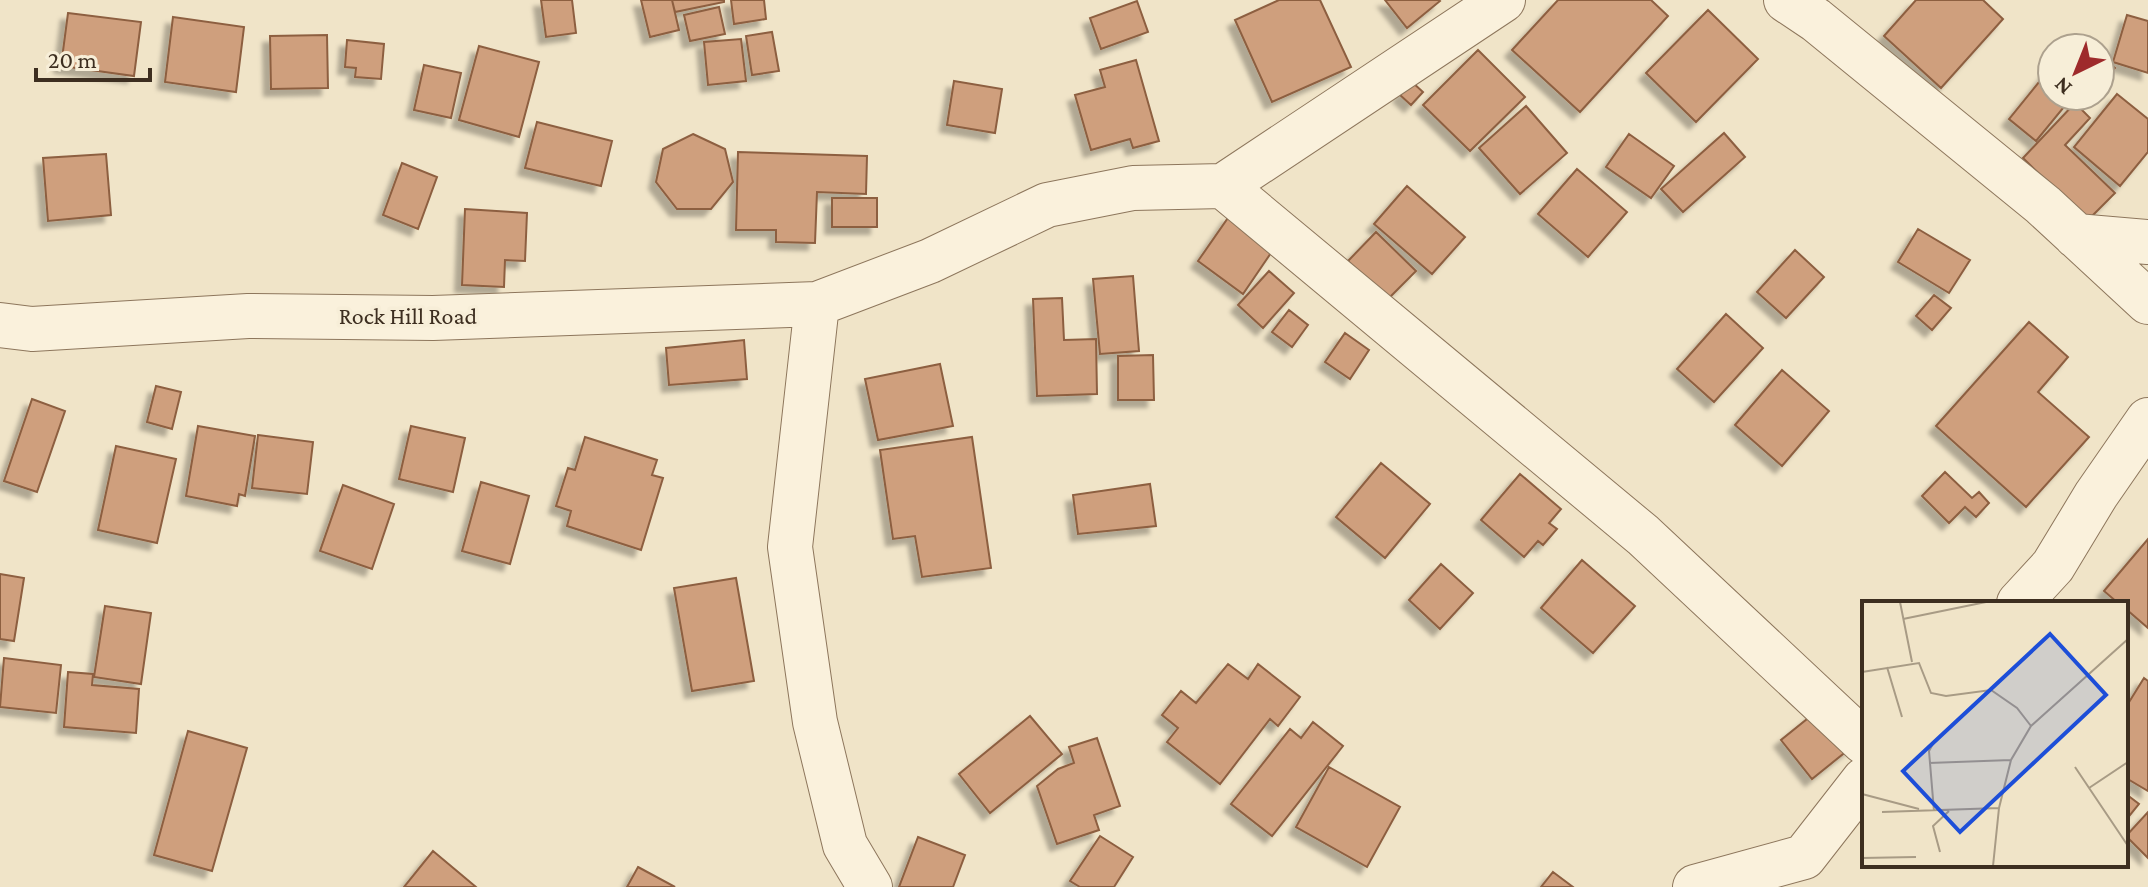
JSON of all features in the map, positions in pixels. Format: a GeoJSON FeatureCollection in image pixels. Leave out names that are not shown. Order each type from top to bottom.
{"type":"FeatureCollection","features":[{"type":"Feature","properties":{"kind":"street"},"geometry":{"type":"LineString","coordinates":[[1503,0],[1223,186],[1643,535],[1862,740]]}},
{"type":"Feature","properties":{"kind":"street"},"geometry":{"type":"LineString","coordinates":[[1786,0],[1816,20],[2043,205],[2148,302]]}},
{"type":"Feature","properties":{"kind":"street","name":"Rock Hill Road"},"geometry":{"type":"LineString","coordinates":[[0,325],[32,329],[248,316],[433,318],[817,304],[930,261],[1047,205],[1133,188],[1223,186]]}},
{"type":"Feature","properties":{"kind":"street"},"geometry":{"type":"LineString","coordinates":[[2076,236],[2148,242]]}},
{"type":"Feature","properties":{"kind":"street"},"geometry":{"type":"LineString","coordinates":[[817,304],[790,547],[815,722],[845,845],[870,887]]}},
{"type":"Feature","properties":{"kind":"street"},"geometry":{"type":"LineString","coordinates":[[2021,601],[2053,566],[2096,495],[2148,420]]}},
{"type":"Feature","properties":{"kind":"street"},"geometry":{"type":"LineString","coordinates":[[1695,887],[1804,857],[1862,783]]}},
{"type":"Feature","properties":{"kind":"building"},"geometry":{"type":"Polygon","coordinates":[[[541,0],[572,0],[576,33],[546,37],[541,0]]]}},
{"type":"Feature","properties":{"kind":"building"},"geometry":{"type":"Polygon","coordinates":[[[641,0],[672,0],[679,30],[650,37],[641,0]]]}},
{"type":"Feature","properties":{"kind":"building"},"geometry":{"type":"Polygon","coordinates":[[[672,0],[724,0],[724,2],[675,12],[672,0]]]}},
{"type":"Feature","properties":{"kind":"building"},"geometry":{"type":"Polygon","coordinates":[[[731,0],[764,0],[766,19],[734,24],[731,0]]]}},
{"type":"Feature","properties":{"kind":"building"},"geometry":{"type":"Polygon","coordinates":[[[1279,0],[1320,0],[1351,67],[1272,102],[1235,20],[1279,0]]]}},
{"type":"Feature","properties":{"kind":"building"},"geometry":{"type":"Polygon","coordinates":[[[1385,0],[1439,0],[1440,1],[1407,28],[1385,0]]]}},
{"type":"Feature","properties":{"kind":"building"},"geometry":{"type":"Polygon","coordinates":[[[1558,0],[1651,0],[1668,16],[1580,112],[1512,50],[1558,0]]]}},
{"type":"Feature","properties":{"kind":"building"},"geometry":{"type":"Polygon","coordinates":[[[1916,0],[1983,0],[2003,19],[1941,88],[1884,36],[1916,0]]]}},
{"type":"Feature","properties":{"kind":"building"},"geometry":{"type":"Polygon","coordinates":[[[1137,1],[1148,32],[1101,49],[1090,18],[1137,1]]]}},
{"type":"Feature","properties":{"kind":"building"},"geometry":{"type":"Polygon","coordinates":[[[719,7],[725,34],[690,41],[684,15],[719,7]]]}},
{"type":"Feature","properties":{"kind":"building"},"geometry":{"type":"Polygon","coordinates":[[[1708,10],[1758,59],[1696,122],[1646,73],[1708,10]]]}},
{"type":"Feature","properties":{"kind":"building"},"geometry":{"type":"Polygon","coordinates":[[[68,13],[141,22],[134,76],[61,66],[68,13]]]}},
{"type":"Feature","properties":{"kind":"building"},"geometry":{"type":"Polygon","coordinates":[[[2127,15],[2148,21],[2148,73],[2116,63],[2116,52],[2127,15]]]}},
{"type":"Feature","properties":{"kind":"building"},"geometry":{"type":"Polygon","coordinates":[[[173,17],[244,27],[236,92],[165,82],[173,17]]]}},
{"type":"Feature","properties":{"kind":"building"},"geometry":{"type":"Polygon","coordinates":[[[772,32],[779,71],[752,75],[746,36],[772,32]]]}},
{"type":"Feature","properties":{"kind":"building"},"geometry":{"type":"Polygon","coordinates":[[[327,35],[328,88],[271,89],[270,36],[327,35]]]}},
{"type":"Feature","properties":{"kind":"building"},"geometry":{"type":"Polygon","coordinates":[[[741,39],[746,81],[708,85],[704,42],[741,39]]]}},
{"type":"Feature","properties":{"kind":"building"},"geometry":{"type":"Polygon","coordinates":[[[347,40],[384,44],[381,79],[355,77],[356,68],[345,67],[347,40]]]}},
{"type":"Feature","properties":{"kind":"building"},"geometry":{"type":"Polygon","coordinates":[[[479,46],[539,62],[519,137],[459,120],[479,46]]]}},
{"type":"Feature","properties":{"kind":"building"},"geometry":{"type":"Polygon","coordinates":[[[1478,50],[1525,97],[1470,151],[1423,105],[1478,50]]]}},
{"type":"Feature","properties":{"kind":"building"},"geometry":{"type":"Polygon","coordinates":[[[1136,60],[1159,141],[1133,148],[1130,139],[1091,150],[1075,95],[1105,87],[1100,70],[1136,60]]]}},
{"type":"Feature","properties":{"kind":"building"},"geometry":{"type":"Polygon","coordinates":[[[424,65],[461,73],[451,118],[414,110],[424,65]]]}},
{"type":"Feature","properties":{"kind":"building"},"geometry":{"type":"Polygon","coordinates":[[[954,81],[1002,89],[995,133],[947,125],[954,81]]]}},
{"type":"Feature","properties":{"kind":"building"},"geometry":{"type":"Polygon","coordinates":[[[1412,82],[1423,92],[1411,105],[1400,95],[1412,82]]]}},
{"type":"Feature","properties":{"kind":"building"},"geometry":{"type":"Polygon","coordinates":[[[2036,86],[2036,112],[2060,112],[2036,141],[2009,119],[2036,86]]]}},
{"type":"Feature","properties":{"kind":"building"},"geometry":{"type":"Polygon","coordinates":[[[2116,95],[2148,119],[2148,152],[2120,186],[2074,147],[2102,112],[2116,112],[2116,95]]]}},
{"type":"Feature","properties":{"kind":"building"},"geometry":{"type":"Polygon","coordinates":[[[1526,106],[1567,153],[1520,194],[1479,148],[1526,106]]]}},
{"type":"Feature","properties":{"kind":"building"},"geometry":{"type":"Polygon","coordinates":[[[2066,112],[2084,112],[2090,118],[2065,145],[2115,193],[2087,221],[2023,158],[2066,112]]]}},
{"type":"Feature","properties":{"kind":"building"},"geometry":{"type":"Polygon","coordinates":[[[537,122],[612,141],[601,186],[525,168],[537,122]]]}},
{"type":"Feature","properties":{"kind":"building"},"geometry":{"type":"Polygon","coordinates":[[[1724,133],[1745,157],[1683,212],[1661,189],[1724,133]]]}},
{"type":"Feature","properties":{"kind":"building"},"geometry":{"type":"Polygon","coordinates":[[[693,134],[725,149],[733,182],[711,209],[677,209],[656,182],[663,149],[693,134]]]}},
{"type":"Feature","properties":{"kind":"building"},"geometry":{"type":"Polygon","coordinates":[[[1629,134],[1674,166],[1651,198],[1606,167],[1629,134]]]}},
{"type":"Feature","properties":{"kind":"building"},"geometry":{"type":"Polygon","coordinates":[[[738,152],[867,156],[866,194],[817,192],[815,243],[776,242],[776,230],[736,230],[738,152]]]}},
{"type":"Feature","properties":{"kind":"building"},"geometry":{"type":"Polygon","coordinates":[[[106,154],[111,215],[48,221],[43,158],[106,154]]]}},
{"type":"Feature","properties":{"kind":"building"},"geometry":{"type":"Polygon","coordinates":[[[402,163],[437,177],[418,229],[383,215],[402,163]]]}},
{"type":"Feature","properties":{"kind":"building"},"geometry":{"type":"Polygon","coordinates":[[[1577,169],[1627,212],[1588,257],[1538,214],[1577,169]]]}},
{"type":"Feature","properties":{"kind":"building"},"geometry":{"type":"Polygon","coordinates":[[[1407,186],[1465,237],[1432,274],[1374,224],[1407,186]]]}},
{"type":"Feature","properties":{"kind":"building"},"geometry":{"type":"Polygon","coordinates":[[[832,198],[877,198],[877,227],[832,227],[832,198]]]}},
{"type":"Feature","properties":{"kind":"building"},"geometry":{"type":"Polygon","coordinates":[[[465,209],[527,213],[525,261],[505,260],[504,287],[462,285],[465,209]]]}},
{"type":"Feature","properties":{"kind":"building"},"geometry":{"type":"Polygon","coordinates":[[[1230,215],[1275,247],[1243,294],[1198,261],[1230,215]]]}},
{"type":"Feature","properties":{"kind":"building"},"geometry":{"type":"Polygon","coordinates":[[[1918,229],[1970,260],[1949,293],[1898,262],[1918,229]]]}},
{"type":"Feature","properties":{"kind":"building"},"geometry":{"type":"Polygon","coordinates":[[[1376,232],[1416,271],[1387,300],[1348,261],[1376,232]]]}},
{"type":"Feature","properties":{"kind":"building"},"geometry":{"type":"Polygon","coordinates":[[[1795,250],[1824,277],[1786,318],[1757,292],[1795,250]]]}},
{"type":"Feature","properties":{"kind":"building"},"geometry":{"type":"Polygon","coordinates":[[[1269,271],[1294,293],[1263,328],[1238,305],[1269,271]]]}},
{"type":"Feature","properties":{"kind":"building"},"geometry":{"type":"Polygon","coordinates":[[[1133,276],[1139,351],[1100,354],[1093,279],[1133,276]]]}},
{"type":"Feature","properties":{"kind":"building"},"geometry":{"type":"Polygon","coordinates":[[[1934,295],[1951,308],[1932,330],[1916,316],[1934,295]]]}},
{"type":"Feature","properties":{"kind":"building"},"geometry":{"type":"Polygon","coordinates":[[[1062,298],[1064,340],[1096,339],[1097,394],[1037,396],[1033,299],[1062,298]]]}},
{"type":"Feature","properties":{"kind":"building"},"geometry":{"type":"Polygon","coordinates":[[[1289,310],[1308,325],[1292,347],[1272,332],[1289,310]]]}},
{"type":"Feature","properties":{"kind":"building"},"geometry":{"type":"Polygon","coordinates":[[[1726,314],[1763,348],[1714,402],[1677,369],[1726,314]]]}},
{"type":"Feature","properties":{"kind":"building"},"geometry":{"type":"Polygon","coordinates":[[[2029,322],[2068,357],[2038,392],[2089,437],[2026,507],[1936,426],[2029,322]]]}},
{"type":"Feature","properties":{"kind":"building"},"geometry":{"type":"Polygon","coordinates":[[[1345,333],[1369,350],[1350,379],[1325,362],[1345,333]]]}},
{"type":"Feature","properties":{"kind":"building"},"geometry":{"type":"Polygon","coordinates":[[[744,340],[747,379],[669,385],[666,348],[744,340]]]}},
{"type":"Feature","properties":{"kind":"building"},"geometry":{"type":"Polygon","coordinates":[[[1153,355],[1154,400],[1118,400],[1118,356],[1153,355]]]}},
{"type":"Feature","properties":{"kind":"building"},"geometry":{"type":"Polygon","coordinates":[[[940,364],[953,426],[878,440],[865,379],[940,364]]]}},
{"type":"Feature","properties":{"kind":"building"},"geometry":{"type":"Polygon","coordinates":[[[1782,370],[1829,411],[1782,466],[1735,425],[1782,370]]]}},
{"type":"Feature","properties":{"kind":"building"},"geometry":{"type":"Polygon","coordinates":[[[156,386],[181,392],[172,429],[147,422],[156,386]]]}},
{"type":"Feature","properties":{"kind":"building"},"geometry":{"type":"Polygon","coordinates":[[[32,399],[65,411],[37,492],[4,481],[32,399]]]}},
{"type":"Feature","properties":{"kind":"building"},"geometry":{"type":"Polygon","coordinates":[[[198,426],[255,436],[245,496],[239,494],[237,506],[186,496],[198,426]]]}},
{"type":"Feature","properties":{"kind":"building"},"geometry":{"type":"Polygon","coordinates":[[[411,426],[465,438],[453,492],[399,479],[411,426]]]}},
{"type":"Feature","properties":{"kind":"building"},"geometry":{"type":"Polygon","coordinates":[[[258,435],[313,442],[307,494],[252,488],[258,435]]]}},
{"type":"Feature","properties":{"kind":"building"},"geometry":{"type":"Polygon","coordinates":[[[585,437],[657,460],[652,475],[663,478],[641,550],[567,526],[571,511],[556,506],[568,468],[575,470],[585,437]]]}},
{"type":"Feature","properties":{"kind":"building"},"geometry":{"type":"Polygon","coordinates":[[[972,437],[991,568],[922,577],[915,536],[893,539],[880,450],[972,437]]]}},
{"type":"Feature","properties":{"kind":"building"},"geometry":{"type":"Polygon","coordinates":[[[116,446],[176,459],[157,543],[98,530],[116,446]]]}},
{"type":"Feature","properties":{"kind":"building"},"geometry":{"type":"Polygon","coordinates":[[[1381,463],[1430,504],[1385,558],[1336,517],[1381,463]]]}},
{"type":"Feature","properties":{"kind":"building"},"geometry":{"type":"Polygon","coordinates":[[[1945,472],[1972,498],[1979,492],[1989,503],[1976,517],[1965,507],[1949,523],[1922,496],[1945,472]]]}},
{"type":"Feature","properties":{"kind":"building"},"geometry":{"type":"Polygon","coordinates":[[[1520,474],[1561,509],[1549,523],[1557,529],[1543,545],[1538,541],[1524,557],[1481,520],[1520,474]]]}},
{"type":"Feature","properties":{"kind":"building"},"geometry":{"type":"Polygon","coordinates":[[[481,482],[529,496],[510,564],[462,551],[481,482]]]}},
{"type":"Feature","properties":{"kind":"building"},"geometry":{"type":"Polygon","coordinates":[[[1150,484],[1156,526],[1078,534],[1073,495],[1150,484]]]}},
{"type":"Feature","properties":{"kind":"building"},"geometry":{"type":"Polygon","coordinates":[[[343,485],[394,504],[372,569],[320,551],[343,485]]]}},
{"type":"Feature","properties":{"kind":"building"},"geometry":{"type":"Polygon","coordinates":[[[2148,539],[2148,628],[2128,611],[2128,601],[2116,601],[2104,591],[2148,539]]]}},
{"type":"Feature","properties":{"kind":"building"},"geometry":{"type":"Polygon","coordinates":[[[1582,560],[1635,606],[1593,653],[1541,608],[1582,560]]]}},
{"type":"Feature","properties":{"kind":"building"},"geometry":{"type":"Polygon","coordinates":[[[1441,564],[1473,593],[1440,629],[1409,600],[1441,564]]]}},
{"type":"Feature","properties":{"kind":"building"},"geometry":{"type":"Polygon","coordinates":[[[0,574],[24,578],[14,641],[0,639],[0,574]]]}},
{"type":"Feature","properties":{"kind":"building"},"geometry":{"type":"Polygon","coordinates":[[[736,578],[754,681],[692,691],[674,588],[736,578]]]}},
{"type":"Feature","properties":{"kind":"building"},"geometry":{"type":"Polygon","coordinates":[[[105,606],[151,613],[141,684],[94,677],[105,606]]]}},
{"type":"Feature","properties":{"kind":"building"},"geometry":{"type":"Polygon","coordinates":[[[4,658],[61,665],[56,713],[0,707],[4,658]]]}},
{"type":"Feature","properties":{"kind":"building"},"geometry":{"type":"Polygon","coordinates":[[[1228,664],[1248,679],[1258,664],[1300,697],[1278,726],[1270,719],[1220,784],[1167,742],[1178,728],[1162,715],[1181,691],[1196,703],[1228,664]]]}},
{"type":"Feature","properties":{"kind":"building"},"geometry":{"type":"Polygon","coordinates":[[[68,672],[93,674],[92,685],[139,689],[136,733],[64,727],[68,672]]]}},
{"type":"Feature","properties":{"kind":"building"},"geometry":{"type":"Polygon","coordinates":[[[2144,678],[2148,681],[2148,791],[2128,779],[2128,704],[2144,678]]]}},
{"type":"Feature","properties":{"kind":"building"},"geometry":{"type":"Polygon","coordinates":[[[1822,707],[1853,746],[1812,779],[1781,740],[1822,707]]]}},
{"type":"Feature","properties":{"kind":"building"},"geometry":{"type":"Polygon","coordinates":[[[1030,716],[1062,754],[990,813],[959,774],[1030,716]]]}},
{"type":"Feature","properties":{"kind":"building"},"geometry":{"type":"Polygon","coordinates":[[[1313,722],[1343,746],[1272,836],[1231,804],[1290,729],[1301,738],[1313,722]]]}},
{"type":"Feature","properties":{"kind":"building"},"geometry":{"type":"Polygon","coordinates":[[[188,731],[247,748],[212,871],[154,855],[188,731]]]}},
{"type":"Feature","properties":{"kind":"building"},"geometry":{"type":"Polygon","coordinates":[[[1097,738],[1120,806],[1094,815],[1099,830],[1057,844],[1037,786],[1058,769],[1074,763],[1069,747],[1097,738]]]}},
{"type":"Feature","properties":{"kind":"building"},"geometry":{"type":"Polygon","coordinates":[[[1329,767],[1400,807],[1367,867],[1296,827],[1329,767]]]}},
{"type":"Feature","properties":{"kind":"building"},"geometry":{"type":"Polygon","coordinates":[[[2128,796],[2139,804],[2128,818],[2128,796]]]}},
{"type":"Feature","properties":{"kind":"building"},"geometry":{"type":"Polygon","coordinates":[[[2148,812],[2148,858],[2128,838],[2128,834],[2148,812]]]}},
{"type":"Feature","properties":{"kind":"building"},"geometry":{"type":"Polygon","coordinates":[[[1100,836],[1133,857],[1114,887],[1080,887],[1070,881],[1100,836]]]}},
{"type":"Feature","properties":{"kind":"building"},"geometry":{"type":"Polygon","coordinates":[[[918,837],[965,855],[953,887],[899,887],[918,837]]]}},
{"type":"Feature","properties":{"kind":"building"},"geometry":{"type":"Polygon","coordinates":[[[433,851],[476,887],[404,887],[433,851]]]}},
{"type":"Feature","properties":{"kind":"building"},"geometry":{"type":"Polygon","coordinates":[[[638,867],[675,887],[627,887],[638,867]]]}},
{"type":"Feature","properties":{"kind":"building"},"geometry":{"type":"Polygon","coordinates":[[[1553,872],[1573,887],[1541,887],[1553,872]]]}}]}
